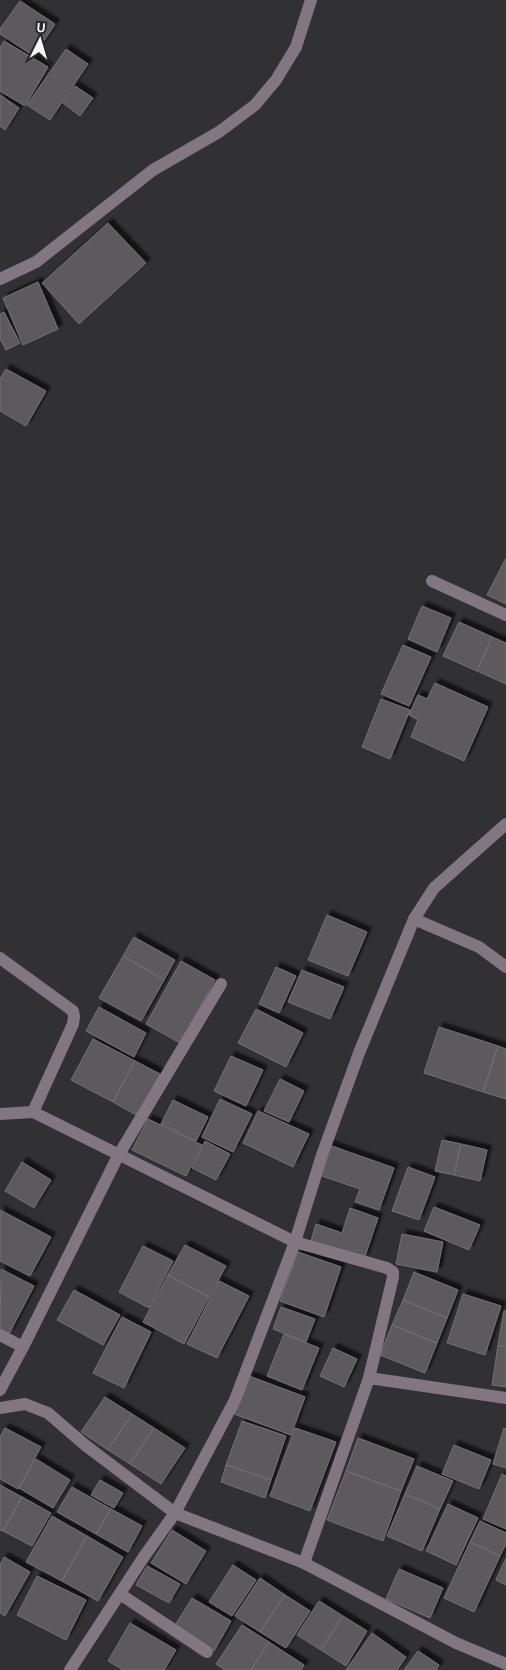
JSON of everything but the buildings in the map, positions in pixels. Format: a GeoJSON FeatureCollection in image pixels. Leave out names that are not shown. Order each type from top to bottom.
{"type":"FeatureCollection","features":[{"type":"Feature","properties":{"kind":"street"},"geometry":{"type":"LineString","coordinates":[[0,279],[36,262],[153,170],[219,132],[255,105],[276,80],[296,47],[311,0]]}},
{"type":"Feature","properties":{"kind":"street"},"geometry":{"type":"LineString","coordinates":[[432,581],[506,615]]}},
{"type":"Feature","properties":{"kind":"street"},"geometry":{"type":"LineString","coordinates":[[70,1670],[174,1513],[235,1400],[295,1242],[322,1155],[359,1053],[414,919],[434,888],[506,824]]}},
{"type":"Feature","properties":{"kind":"street"},"geometry":{"type":"LineString","coordinates":[[414,919],[479,947],[506,967]]}},
{"type":"Feature","properties":{"kind":"street"},"geometry":{"type":"LineString","coordinates":[[0,958],[73,1011],[73,1024],[33,1112]]}},
{"type":"Feature","properties":{"kind":"street"},"geometry":{"type":"LineString","coordinates":[[0,1390],[24,1348],[118,1156],[221,984]]}},
{"type":"Feature","properties":{"kind":"street"},"geometry":{"type":"LineString","coordinates":[[0,1114],[33,1112],[118,1156],[295,1242],[387,1268],[393,1272],[394,1277],[369,1378],[304,1563]]}},
{"type":"Feature","properties":{"kind":"street"},"geometry":{"type":"LineString","coordinates":[[0,1335],[24,1348]]}},
{"type":"Feature","properties":{"kind":"street"},"geometry":{"type":"LineString","coordinates":[[369,1378],[506,1398]]}},
{"type":"Feature","properties":{"kind":"street"},"geometry":{"type":"LineString","coordinates":[[0,1408],[24,1404],[48,1413],[85,1445],[174,1513],[304,1563],[441,1635],[506,1664]]}},
{"type":"Feature","properties":{"kind":"street"},"geometry":{"type":"LineString","coordinates":[[120,1594],[207,1652]]}}]}
